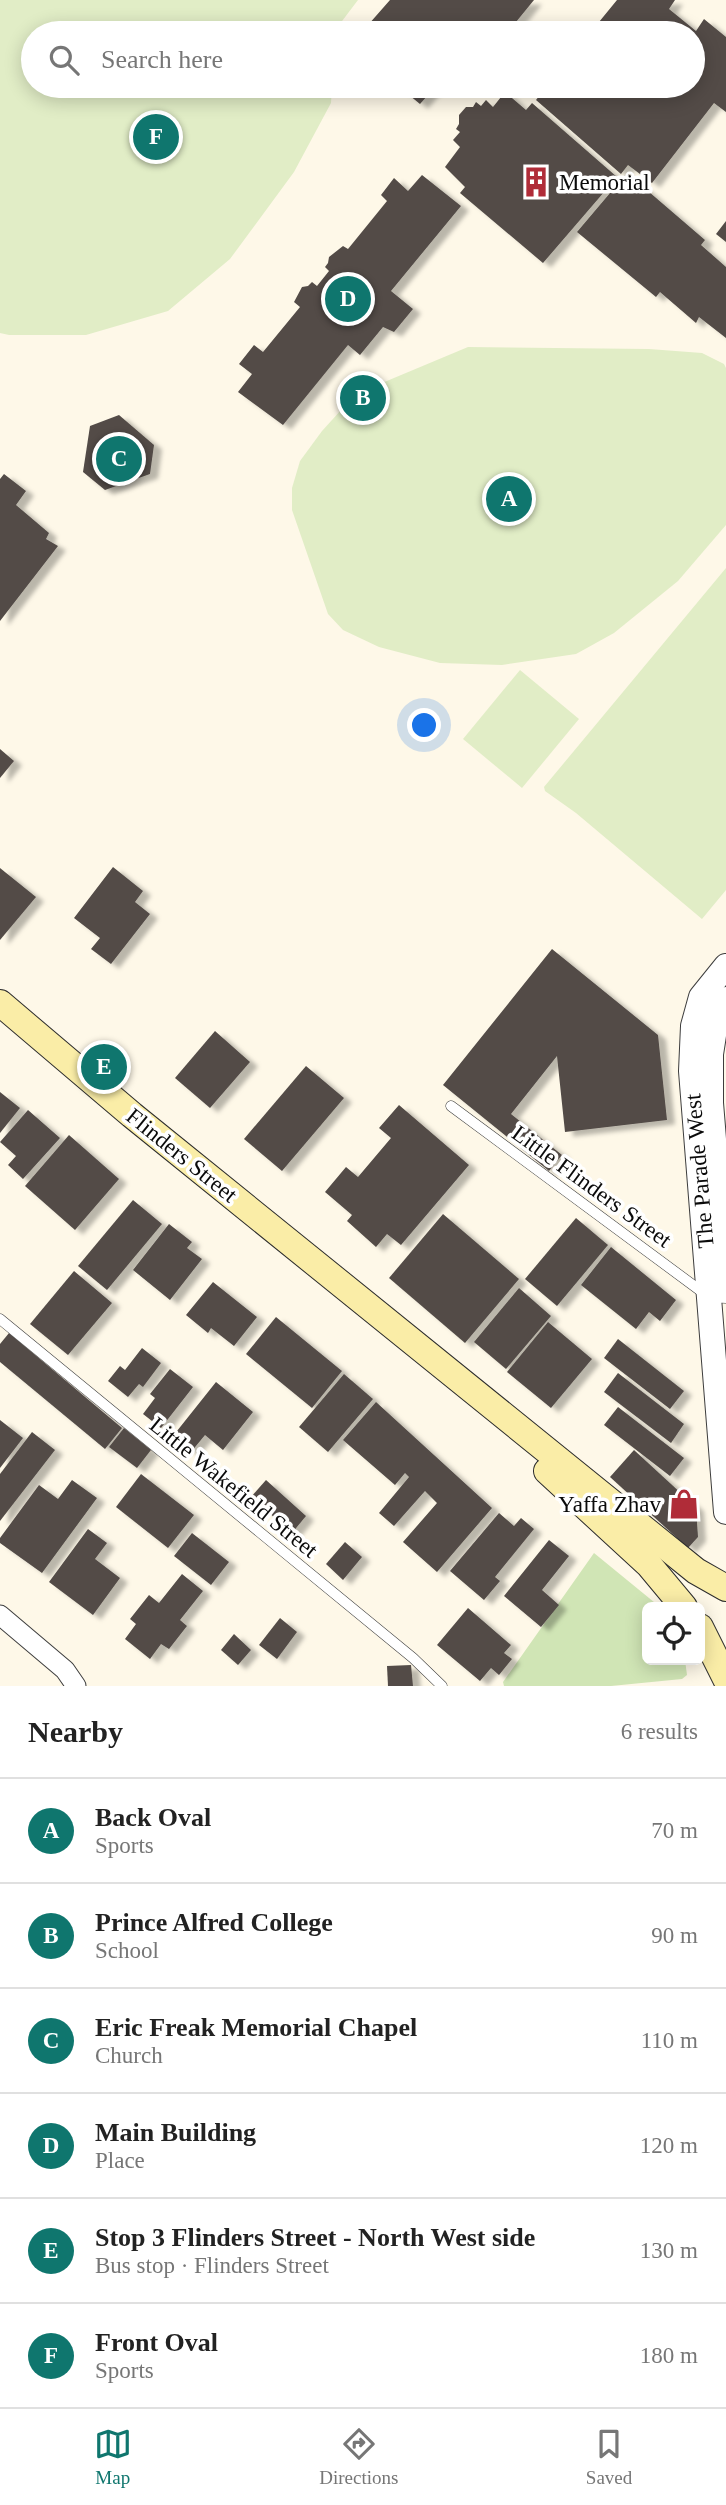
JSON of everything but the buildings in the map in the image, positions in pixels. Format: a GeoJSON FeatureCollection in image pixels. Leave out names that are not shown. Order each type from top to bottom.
{"type":"FeatureCollection","features":[{"type":"Feature","properties":{"kind":"main road","name":"Flinders Street"},"geometry":{"type":"LineString","coordinates":[[0,1003],[132,1115],[696,1571],[726,1588]]}},
{"type":"Feature","properties":{"kind":"main road","name":"Flinders Street"},"geometry":{"type":"LineString","coordinates":[[366,1304],[649,1566],[680,1602]]}},
{"type":"Feature","properties":{"kind":"main road"},"geometry":{"type":"LineString","coordinates":[[705,1636],[726,1679]]}},
{"type":"Feature","properties":{"kind":"main road"},"geometry":{"type":"LineString","coordinates":[[705,1665],[707,1686]]}},
{"type":"Feature","properties":{"kind":"street","name":"The Parade West"},"geometry":{"type":"LineString","coordinates":[[720,1293],[691,1071],[693,1026],[701,997],[726,966]]}},
{"type":"Feature","properties":{"kind":"street","name":"The Parade West"},"geometry":{"type":"LineString","coordinates":[[726,999],[718,1010],[711,1054],[726,1512]]}},
{"type":"Feature","properties":{"kind":"street"},"geometry":{"type":"LineString","coordinates":[[0,1615],[65,1670],[76,1686]]}},
{"type":"Feature","properties":{"kind":"lane","name":"Little Flinders Street"},"geometry":{"type":"LineString","coordinates":[[451,1106],[720,1293]]}},
{"type":"Feature","properties":{"kind":"lane","name":"Little Wakefield Street"},"geometry":{"type":"LineString","coordinates":[[0,1319],[413,1658],[442,1686]]}},
{"type":"Feature","properties":{"kind":"green space"},"geometry":{"type":"Polygon","coordinates":[[[0,0],[358,0],[342,21],[21,21],[21,98],[331,98],[331,103],[294,172],[230,259],[168,311],[86,335],[0,333],[0,0]]]}},
{"type":"Feature","properties":{"kind":"green space"},"geometry":{"type":"Polygon","coordinates":[[[468,347],[649,349],[702,353],[724,364],[726,368],[726,525],[678,581],[614,633],[576,654],[502,665],[440,663],[379,647],[343,630],[328,614],[292,510],[292,488],[300,461],[342,409],[382,383],[468,347]]]}},
{"type":"Feature","properties":{"kind":"green space"},"geometry":{"type":"Polygon","coordinates":[[[726,568],[726,890],[702,919],[576,813],[545,791],[544,787],[726,568]]]}},
{"type":"Feature","properties":{"kind":"green space"},"geometry":{"type":"Polygon","coordinates":[[[520,670],[579,719],[522,788],[463,739],[520,670]]]}},
{"type":"Feature","properties":{"kind":"green space"},"geometry":{"type":"Polygon","coordinates":[[[594,1553],[654,1602],[642,1602],[642,1665],[686,1665],[687,1675],[682,1679],[611,1686],[504,1686],[503,1682],[594,1553]]]}},
{"type":"Feature","properties":{"kind":"place","name":"Front Oval"},"geometry":{"type":"Point","coordinates":[156,137]}},
{"type":"Feature","properties":{"kind":"place","name":"Memorial"},"geometry":{"type":"Point","coordinates":[536,182]}},
{"type":"Feature","properties":{"kind":"place","name":"Main Building"},"geometry":{"type":"Point","coordinates":[348,299]}},
{"type":"Feature","properties":{"kind":"place","name":"Prince Alfred College"},"geometry":{"type":"Point","coordinates":[363,398]}},
{"type":"Feature","properties":{"kind":"place","name":"Eric Freak Memorial Chapel"},"geometry":{"type":"Point","coordinates":[119,459]}},
{"type":"Feature","properties":{"kind":"place","name":"Back Oval"},"geometry":{"type":"Point","coordinates":[509,499]}},
{"type":"Feature","properties":{"kind":"place","name":"Stop 3 Flinders Street - North West side"},"geometry":{"type":"Point","coordinates":[104,1067]}},
{"type":"Feature","properties":{"kind":"place","name":"Yaffa Zhav"},"geometry":{"type":"Point","coordinates":[684,1504]}}]}
